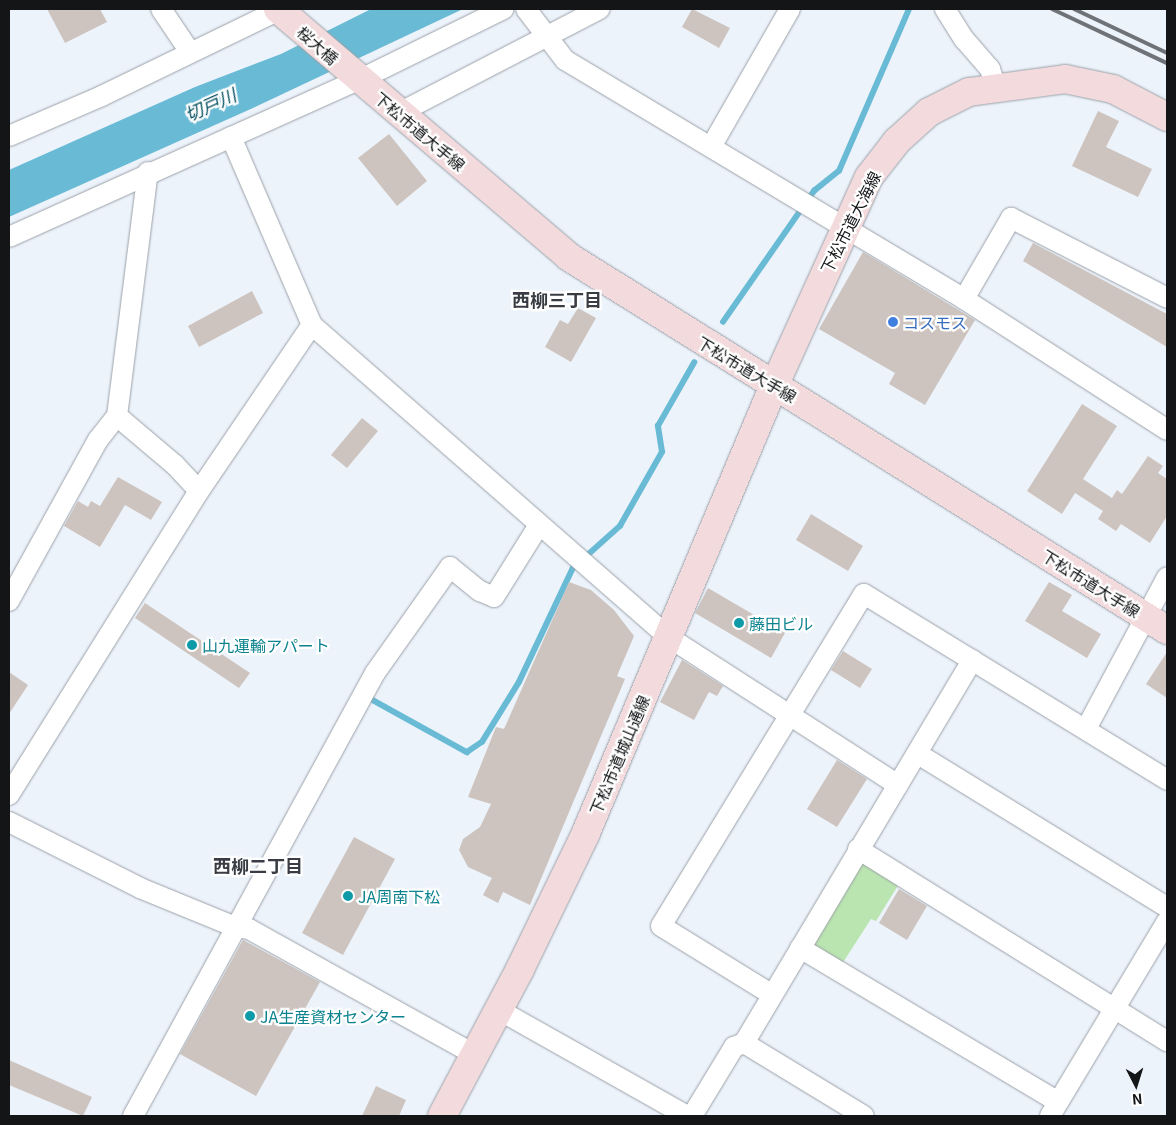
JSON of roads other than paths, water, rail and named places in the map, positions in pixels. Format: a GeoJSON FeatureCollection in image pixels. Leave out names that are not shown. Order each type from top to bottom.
{"type":"FeatureCollection","features":[{"type":"Feature","properties":{"kind":"street"},"geometry":{"type":"LineString","coordinates":[[161,9],[190,52]]}},
{"type":"Feature","properties":{"kind":"street"},"geometry":{"type":"LineString","coordinates":[[9,237],[148,172],[231,137],[503,9]]}},
{"type":"Feature","properties":{"kind":"street"},"geometry":{"type":"LineString","coordinates":[[526,9],[550,38],[564,60],[964,299],[1167,430]]}},
{"type":"Feature","properties":{"kind":"street"},"geometry":{"type":"LineString","coordinates":[[399,113],[550,38],[600,9]]}},
{"type":"Feature","properties":{"kind":"street"},"geometry":{"type":"LineString","coordinates":[[711,147],[790,9]]}},
{"type":"Feature","properties":{"kind":"street"},"geometry":{"type":"LineString","coordinates":[[945,9],[964,39],[990,69],[996,87]]}},
{"type":"Feature","properties":{"kind":"street"},"geometry":{"type":"LineString","coordinates":[[9,136],[281,11]]}},
{"type":"Feature","properties":{"kind":"street","name":"桜大橋"},"geometry":{"type":"LineString","coordinates":[[281,11],[355,77]]}},
{"type":"Feature","properties":{"kind":"street","name":"下松市道大手線"},"geometry":{"type":"LineString","coordinates":[[355,77],[569,257],[1156,623]]}},
{"type":"Feature","properties":{"kind":"street","name":"下松市道大海線"},"geometry":{"type":"LineString","coordinates":[[775,384],[844,228],[869,177],[898,141],[929,112],[969,92],[1065,79],[1113,89],[1167,117]]}},
{"type":"Feature","properties":{"kind":"street"},"geometry":{"type":"LineString","coordinates":[[231,137],[312,325],[670,638],[898,785]]}},
{"type":"Feature","properties":{"kind":"street"},"geometry":{"type":"LineString","coordinates":[[9,601],[98,440],[117,416],[148,172]]}},
{"type":"Feature","properties":{"kind":"street"},"geometry":{"type":"LineString","coordinates":[[964,299],[1011,218],[1167,298]]}},
{"type":"Feature","properties":{"kind":"street"},"geometry":{"type":"LineString","coordinates":[[9,795],[199,491],[312,325]]}},
{"type":"Feature","properties":{"kind":"street","name":"下松市道城山通線"},"geometry":{"type":"LineString","coordinates":[[442,1116],[499,1010],[585,835],[670,638],[775,384]]}},
{"type":"Feature","properties":{"kind":"street"},"geometry":{"type":"LineString","coordinates":[[117,416],[175,465],[199,491]]}},
{"type":"Feature","properties":{"kind":"street"},"geometry":{"type":"LineString","coordinates":[[133,1116],[375,673],[450,567],[480,591],[494,597],[539,525]]}},
{"type":"Feature","properties":{"kind":"street"},"geometry":{"type":"LineString","coordinates":[[1086,728],[1156,623],[1167,577]]}},
{"type":"Feature","properties":{"kind":"street"},"geometry":{"type":"LineString","coordinates":[[770,994],[661,926],[864,594],[1086,728],[1167,780]]}},
{"type":"Feature","properties":{"kind":"street"},"geometry":{"type":"LineString","coordinates":[[692,1116],[734,1047],[744,1043],[770,994],[918,754],[972,660]]}},
{"type":"Feature","properties":{"kind":"street"},"geometry":{"type":"LineString","coordinates":[[918,754],[1167,908]]}},
{"type":"Feature","properties":{"kind":"street"},"geometry":{"type":"LineString","coordinates":[[9,822],[140,888],[235,927],[249,929],[475,1055]]}},
{"type":"Feature","properties":{"kind":"street"},"geometry":{"type":"LineString","coordinates":[[858,849],[1167,1041]]}},
{"type":"Feature","properties":{"kind":"street"},"geometry":{"type":"LineString","coordinates":[[800,948],[1054,1109],[1167,922]]}},
{"type":"Feature","properties":{"kind":"street"},"geometry":{"type":"LineString","coordinates":[[499,1010],[687,1116]]}},
{"type":"Feature","properties":{"kind":"street"},"geometry":{"type":"LineString","coordinates":[[744,1043],[864,1116]]}},
{"type":"Feature","properties":{"kind":"water","name":"切戸川"},"geometry":{"type":"Polygon","coordinates":[[[371,9],[463,9],[253,108],[9,217],[9,170],[195,87],[281,54],[371,9]]]}},
{"type":"Feature","properties":{"kind":"waterway"},"geometry":{"type":"LineString","coordinates":[[723,322],[814,191],[839,171],[909,9]]}},
{"type":"Feature","properties":{"kind":"waterway"},"geometry":{"type":"LineString","coordinates":[[367,702],[369,698],[467,752],[482,742],[519,682],[573,568],[620,526],[662,452],[658,426],[694,363]]}},
{"type":"Feature","properties":{"kind":"railway"},"geometry":{"type":"LineString","coordinates":[[1052,9],[1167,63]]}},
{"type":"Feature","properties":{"kind":"railway"},"geometry":{"type":"LineString","coordinates":[[1074,9],[1167,53]]}},
{"type":"Feature","properties":{"kind":"place","name":"コスモス"},"geometry":{"type":"Point","coordinates":[893,322]}},
{"type":"Feature","properties":{"kind":"place","name":"藤田ビル"},"geometry":{"type":"Point","coordinates":[739,623]}},
{"type":"Feature","properties":{"kind":"place","name":"山九運輸アパート"},"geometry":{"type":"Point","coordinates":[192,645]}},
{"type":"Feature","properties":{"kind":"place","name":"JA周南下松"},"geometry":{"type":"Point","coordinates":[348,896]}},
{"type":"Feature","properties":{"kind":"place","name":"JA生産資材センター"},"geometry":{"type":"Point","coordinates":[250,1016]}},
{"type":"Feature","properties":{"kind":"district","name":"西柳三丁目"},"geometry":{"type":"Point","coordinates":[557,299]}},
{"type":"Feature","properties":{"kind":"district","name":"西柳二丁目"},"geometry":{"type":"Point","coordinates":[258,865]}}]}
